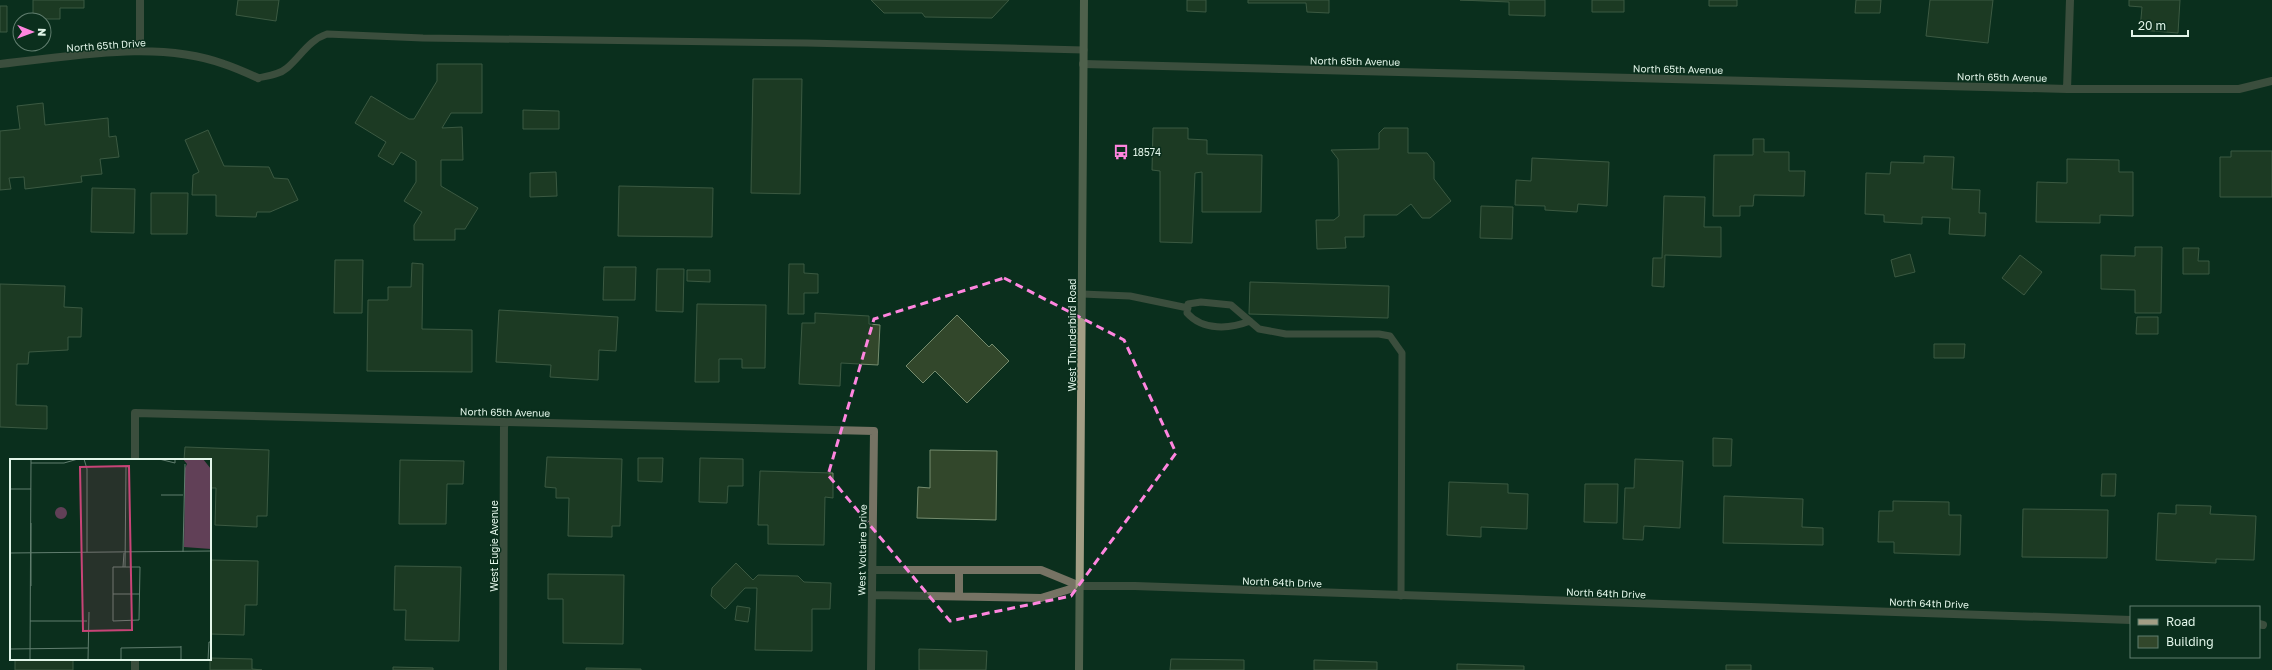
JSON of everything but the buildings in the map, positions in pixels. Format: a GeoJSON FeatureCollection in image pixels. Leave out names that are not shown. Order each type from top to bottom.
{"type":"FeatureCollection","features":[{"type":"Feature","properties":{"kind":"main road","name":"West Thunderbird Road"},"geometry":{"type":"LineString","coordinates":[[1079,670],[1084,0]]}},
{"type":"Feature","properties":{"kind":"street"},"geometry":{"type":"LineString","coordinates":[[140,0],[140,50]]}},
{"type":"Feature","properties":{"kind":"street"},"geometry":{"type":"LineString","coordinates":[[2067,88],[2070,0]]}},
{"type":"Feature","properties":{"kind":"street","name":"North 65th Drive"},"geometry":{"type":"LineString","coordinates":[[0,64],[140,50],[192,56],[224,63],[258,78]]}},
{"type":"Feature","properties":{"kind":"street","name":"North 65th Avenue"},"geometry":{"type":"LineString","coordinates":[[1083,64],[2067,88],[2238,89],[2272,81]]}},
{"type":"Feature","properties":{"kind":"street","name":"North 65th Avenue"},"geometry":{"type":"LineString","coordinates":[[135,459],[136,413],[874,431]]}},
{"type":"Feature","properties":{"kind":"street","name":"West Eugie Avenue"},"geometry":{"type":"LineString","coordinates":[[503,670],[504,422]]}},
{"type":"Feature","properties":{"kind":"street","name":"West Voltaire Drive"},"geometry":{"type":"LineString","coordinates":[[871,670],[874,431]]}},
{"type":"Feature","properties":{"kind":"street","name":"North 64th Drive"},"geometry":{"type":"LineString","coordinates":[[872,570],[1041,570],[1080,586]]}},
{"type":"Feature","properties":{"kind":"street"},"geometry":{"type":"LineString","coordinates":[[959,570],[959,596]]}},
{"type":"Feature","properties":{"kind":"street","name":"North 64th Drive"},"geometry":{"type":"LineString","coordinates":[[872,595],[1041,598],[1080,586],[1135,586],[2130,620]]}},
{"type":"Feature","properties":{"kind":"lane"},"geometry":{"type":"LineString","coordinates":[[258,78],[275,74],[286,69],[318,37],[327,34],[430,39],[839,44],[1084,50]]}},
{"type":"Feature","properties":{"kind":"lane"},"geometry":{"type":"LineString","coordinates":[[1082,294],[1130,296],[1188,308]]}},
{"type":"Feature","properties":{"kind":"lane"},"geometry":{"type":"LineString","coordinates":[[1250,321],[1234,328],[1218,327],[1193,319],[1187,313],[1188,304],[1201,302],[1231,305],[1250,321],[1259,329],[1286,334],[1379,334],[1390,336],[1402,352],[1401,596]]}},
{"type":"Feature","properties":{"kind":"highlighted area"},"geometry":{"type":"Polygon","coordinates":[[[1004,278],[1124,340],[1176,453],[1071,596],[950,621],[828,475],[874,319],[1004,278]]]}},
{"type":"Feature","properties":{"kind":"place","name":"18574"},"geometry":{"type":"Point","coordinates":[1121,152]}}]}
